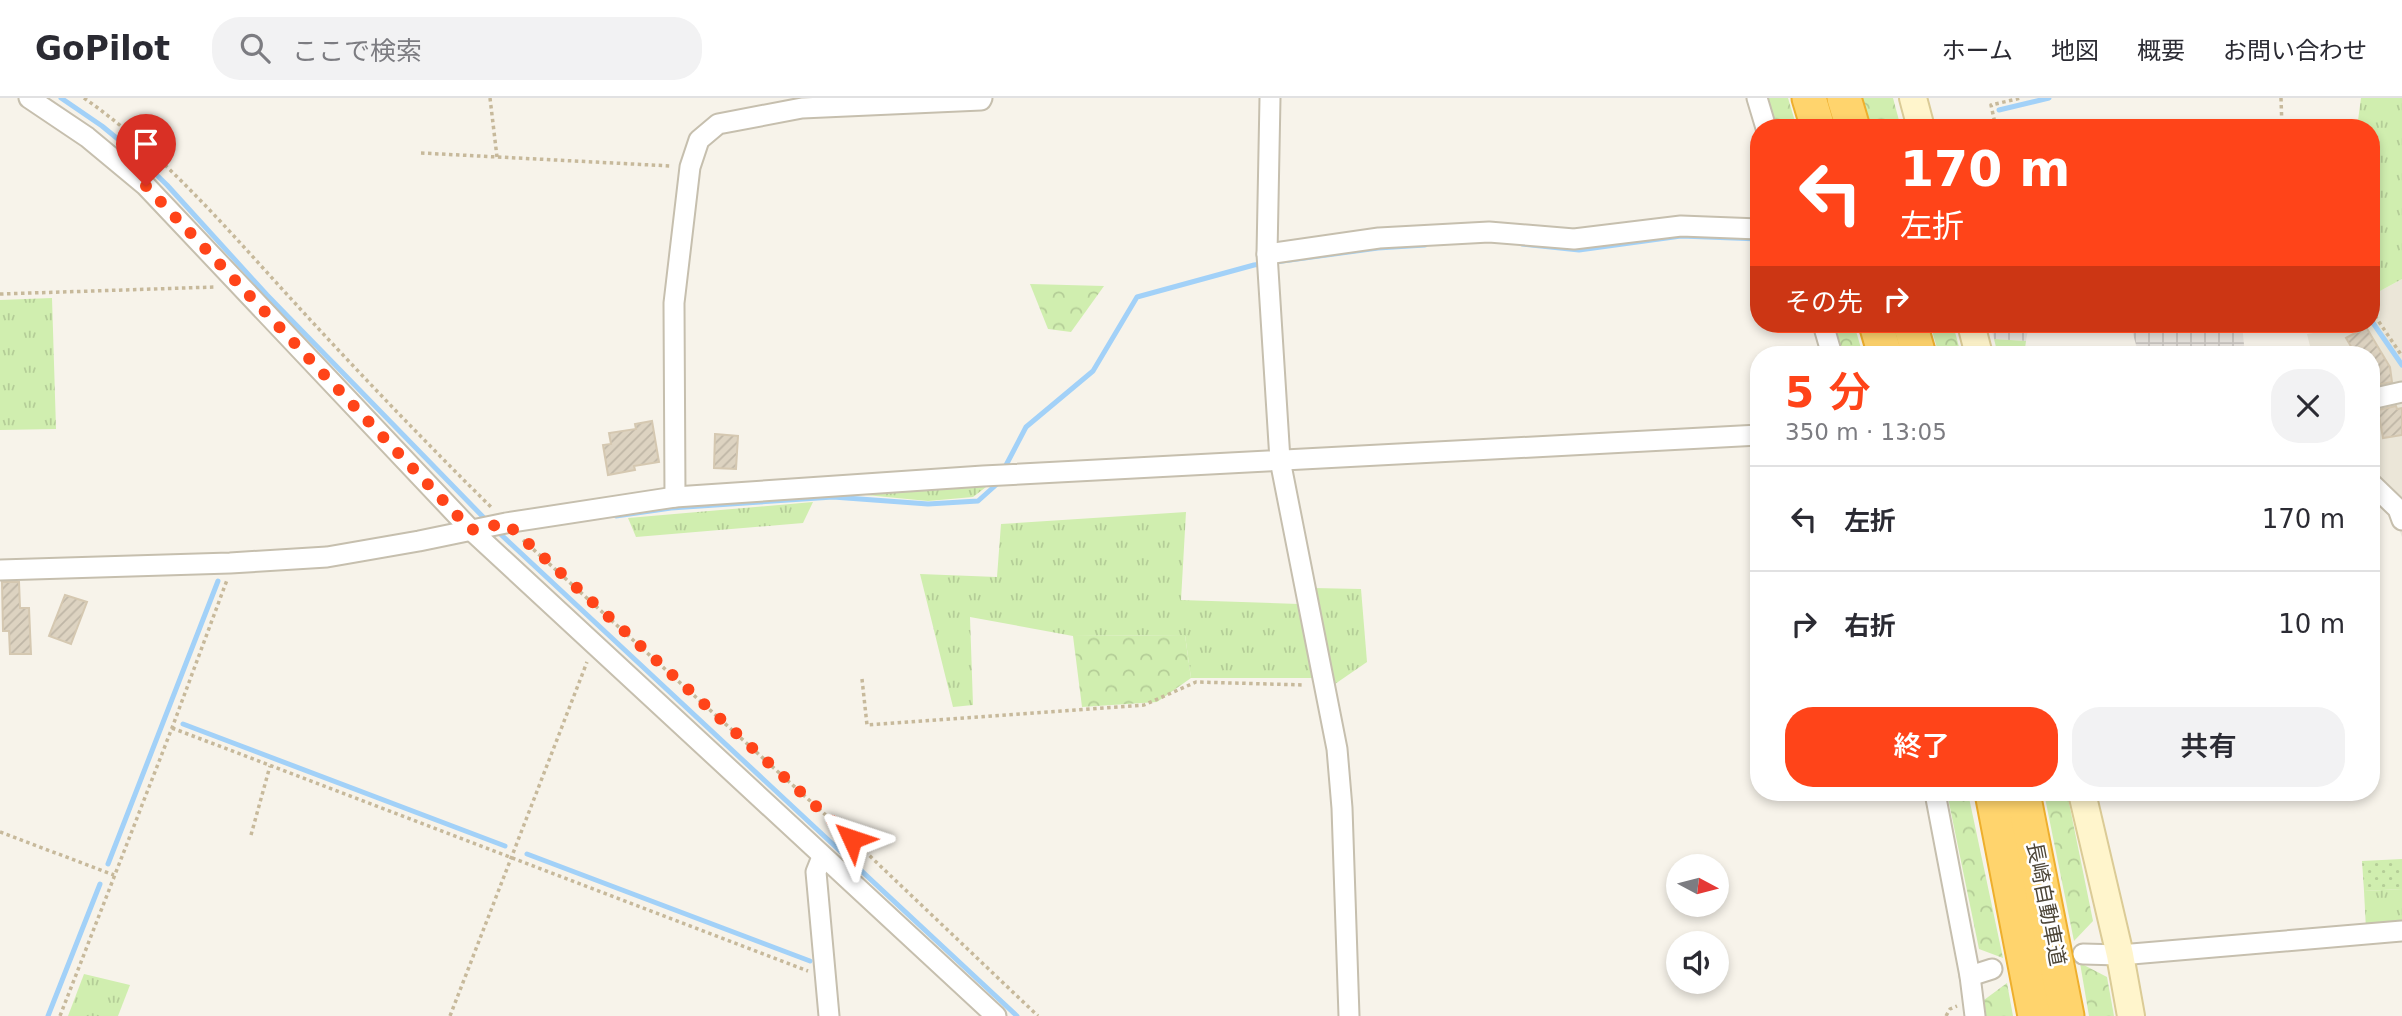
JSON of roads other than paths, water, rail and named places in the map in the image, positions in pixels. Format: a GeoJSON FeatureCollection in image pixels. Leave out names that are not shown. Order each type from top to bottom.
{"type":"FeatureCollection","features":[{"type":"Feature","properties":{"kind":"highway"},"geometry":{"type":"LineString","coordinates":[[1809,98],[1815,119]]}},
{"type":"Feature","properties":{"kind":"highway"},"geometry":{"type":"LineString","coordinates":[[1844,98],[1850,119]]}},
{"type":"Feature","properties":{"kind":"highway","name":"長崎自動車道"},"geometry":{"type":"LineString","coordinates":[[1994,801],[2035,1016]]}},
{"type":"Feature","properties":{"kind":"highway","name":"長崎自動車道"},"geometry":{"type":"LineString","coordinates":[[2025,801],[2067,1016]]}},
{"type":"Feature","properties":{"kind":"street"},"geometry":{"type":"LineString","coordinates":[[29,98],[87,137],[146,186],[471,530],[996,1016]]}},
{"type":"Feature","properties":{"kind":"street"},"geometry":{"type":"LineString","coordinates":[[675,497],[674,303],[690,167],[699,140],[718,124],[802,108],[982,98]]}},
{"type":"Feature","properties":{"kind":"street"},"geometry":{"type":"LineString","coordinates":[[1270,98],[1268,263],[1280,460],[1337,749],[1342,808],[1349,1016]]}},
{"type":"Feature","properties":{"kind":"street"},"geometry":{"type":"LineString","coordinates":[[1757,98],[1763,119]]}},
{"type":"Feature","properties":{"kind":"street"},"geometry":{"type":"LineString","coordinates":[[1913,98],[1919,119]]}},
{"type":"Feature","properties":{"kind":"street"},"geometry":{"type":"LineString","coordinates":[[1268,263],[1379,238],[1489,232],[1574,239],[1681,226],[1750,229]]}},
{"type":"Feature","properties":{"kind":"street"},"geometry":{"type":"LineString","coordinates":[[2380,397],[2402,392]]}},
{"type":"Feature","properties":{"kind":"street"},"geometry":{"type":"LineString","coordinates":[[0,570],[230,563],[327,557],[506,523],[675,497],[1280,460],[1750,435]]}},
{"type":"Feature","properties":{"kind":"street"},"geometry":{"type":"LineString","coordinates":[[2380,492],[2398,509],[2402,520]]}},
{"type":"Feature","properties":{"kind":"street"},"geometry":{"type":"LineString","coordinates":[[1936,801],[1975,1016]]}},
{"type":"Feature","properties":{"kind":"street"},"geometry":{"type":"LineString","coordinates":[[2084,801],[2120,955],[2131,1016]]}},
{"type":"Feature","properties":{"kind":"street"},"geometry":{"type":"LineString","coordinates":[[822,857],[816,872],[829,1016]]}},
{"type":"Feature","properties":{"kind":"street"},"geometry":{"type":"LineString","coordinates":[[2083,954],[2120,955],[2402,931]]}},
{"type":"Feature","properties":{"kind":"street"},"geometry":{"type":"LineString","coordinates":[[1969,976],[1992,969]]}},
{"type":"Feature","properties":{"kind":"waterway"},"geometry":{"type":"LineString","coordinates":[[61,98],[102,126],[167,185],[267,295],[488,522]]}},
{"type":"Feature","properties":{"kind":"waterway"},"geometry":{"type":"LineString","coordinates":[[1999,110],[2049,98]]}},
{"type":"Feature","properties":{"kind":"waterway"},"geometry":{"type":"LineString","coordinates":[[1522,244],[1579,250],[1681,236],[1750,239]]}},
{"type":"Feature","properties":{"kind":"waterway"},"geometry":{"type":"LineString","coordinates":[[1004,469],[1026,427],[1093,371],[1137,297],[1254,265],[1378,248],[1425,245]]}},
{"type":"Feature","properties":{"kind":"waterway"},"geometry":{"type":"LineString","coordinates":[[2380,333],[2402,365]]}},
{"type":"Feature","properties":{"kind":"waterway"},"geometry":{"type":"LineString","coordinates":[[616,516],[671,508],[833,497],[928,504],[978,501],[997,484]]}},
{"type":"Feature","properties":{"kind":"waterway"},"geometry":{"type":"LineString","coordinates":[[495,529],[1017,1016]]}},
{"type":"Feature","properties":{"kind":"waterway"},"geometry":{"type":"LineString","coordinates":[[108,864],[218,581]]}},
{"type":"Feature","properties":{"kind":"waterway"},"geometry":{"type":"LineString","coordinates":[[183,724],[505,846]]}},
{"type":"Feature","properties":{"kind":"waterway"},"geometry":{"type":"LineString","coordinates":[[527,854],[810,961]]}},
{"type":"Feature","properties":{"kind":"waterway"},"geometry":{"type":"LineString","coordinates":[[48,1016],[100,884]]}}]}
